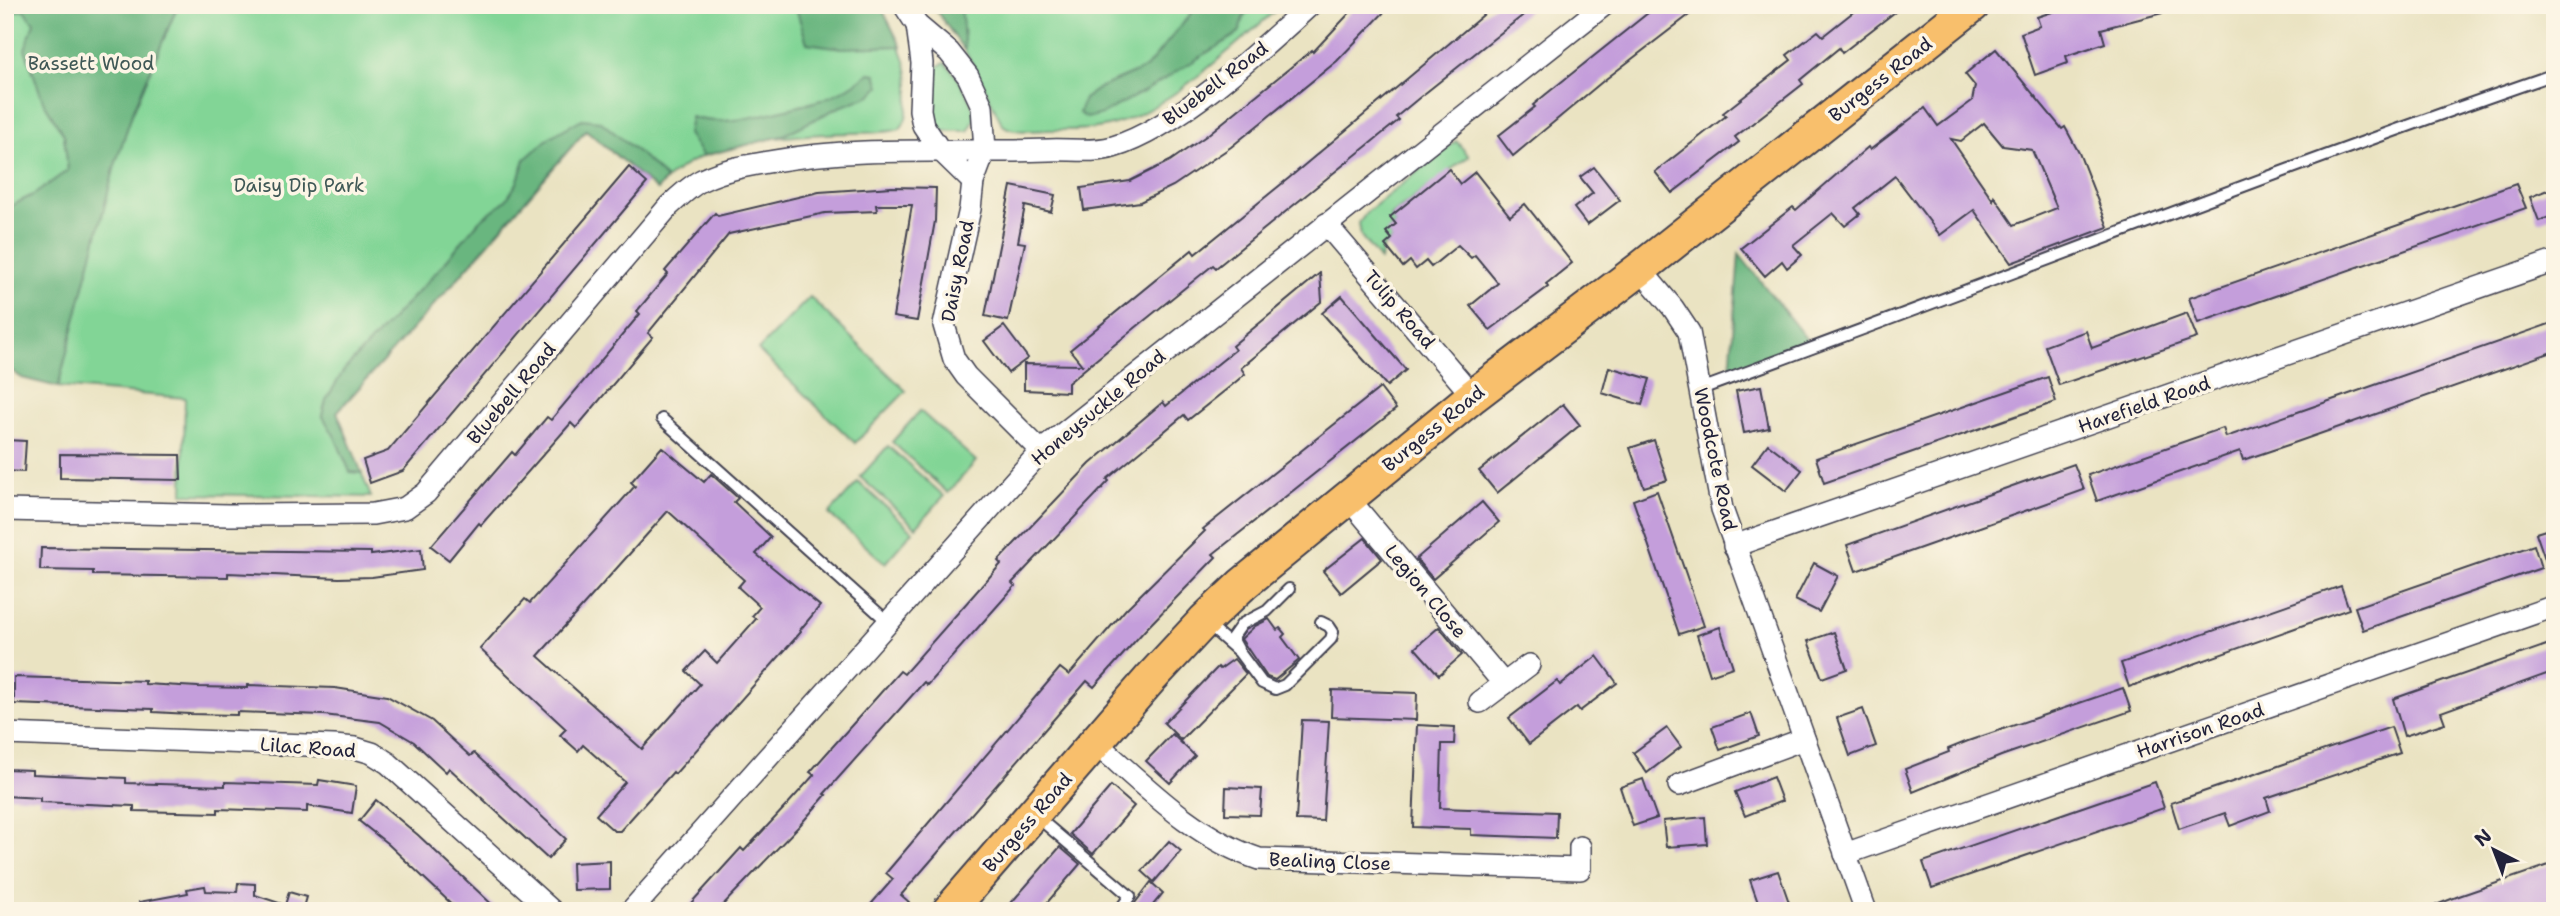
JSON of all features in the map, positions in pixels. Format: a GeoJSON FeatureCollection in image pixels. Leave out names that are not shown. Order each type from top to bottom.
{"type":"FeatureCollection","features":[{"type":"Feature","properties":{"kind":"main road","name":"Burgess Road"},"geometry":{"type":"LineString","coordinates":[[949,911],[1150,679],[1204,621],[1258,571],[1473,396],[1640,269],[1973,5]]}},
{"type":"Feature","properties":{"kind":"street"},"geometry":{"type":"LineString","coordinates":[[904,5],[917,25],[949,52],[972,83],[982,106],[985,150]]}},
{"type":"Feature","properties":{"kind":"street","name":"Bluebell Road"},"geometry":{"type":"LineString","coordinates":[[5,510],[229,515],[360,514],[391,512],[405,508],[426,493],[669,206],[701,181],[750,165],[857,151],[1112,147],[1190,106],[1310,5]]}},
{"type":"Feature","properties":{"kind":"street","name":"Honeysuckle Road"},"geometry":{"type":"LineString","coordinates":[[631,911],[1041,451],[1604,5]]}},
{"type":"Feature","properties":{"kind":"street"},"geometry":{"type":"LineString","coordinates":[[917,25],[922,63],[920,110],[923,125],[939,149],[973,182]]}},
{"type":"Feature","properties":{"kind":"street","name":"Daisy Road"},"geometry":{"type":"LineString","coordinates":[[985,150],[973,182],[970,209],[944,326],[947,343],[966,376],[1041,451]]}},
{"type":"Feature","properties":{"kind":"street","name":"Tulip Road"},"geometry":{"type":"LineString","coordinates":[[1326,223],[1473,396]]}},
{"type":"Feature","properties":{"kind":"street","name":"Harefield Road"},"geometry":{"type":"LineString","coordinates":[[1734,546],[2555,261]]}},
{"type":"Feature","properties":{"kind":"street","name":"Woodcote Road"},"geometry":{"type":"LineString","coordinates":[[1640,269],[1673,308],[1689,332],[1723,509],[1734,546],[1866,911]]}},
{"type":"Feature","properties":{"kind":"street","name":"Legion Close"},"geometry":{"type":"LineString","coordinates":[[1348,498],[1504,684]]}},
{"type":"Feature","properties":{"kind":"street","name":"Harrison Road"},"geometry":{"type":"LineString","coordinates":[[1846,854],[2555,606]]}},
{"type":"Feature","properties":{"kind":"street"},"geometry":{"type":"LineString","coordinates":[[1480,702],[1529,665]]}},
{"type":"Feature","properties":{"kind":"street","name":"Lilac Road"},"geometry":{"type":"LineString","coordinates":[[5,734],[334,746],[372,753],[403,774],[552,911]]}},
{"type":"Feature","properties":{"kind":"street"},"geometry":{"type":"LineString","coordinates":[[1679,785],[1804,739]]}},
{"type":"Feature","properties":{"kind":"street","name":"Bealing Close"},"geometry":{"type":"LineString","coordinates":[[1096,743],[1175,812],[1235,851],[1259,859],[1580,869],[1580,847]]}},
{"type":"Feature","properties":{"kind":"lane"},"geometry":{"type":"LineString","coordinates":[[1701,389],[2113,237],[2372,137],[2555,74]]}},
{"type":"Feature","properties":{"kind":"lane"},"geometry":{"type":"LineString","coordinates":[[662,419],[887,621]]}},
{"type":"Feature","properties":{"kind":"lane"},"geometry":{"type":"LineString","coordinates":[[1239,652],[1233,638],[1238,628],[1267,611],[1289,589]]}},
{"type":"Feature","properties":{"kind":"lane"},"geometry":{"type":"LineString","coordinates":[[1204,621],[1239,652],[1262,683],[1270,689],[1279,689],[1333,635],[1331,629],[1321,622]]}},
{"type":"Feature","properties":{"kind":"lane"},"geometry":{"type":"LineString","coordinates":[[1033,815],[1130,896],[1119,911]]}},
{"type":"Feature","properties":{"kind":"green space","name":"Bassett Wood"},"geometry":{"type":"Polygon","coordinates":[[[5,5],[178,5],[132,114],[115,165],[58,387],[22,378],[5,366],[5,209],[35,194],[68,170],[64,135],[43,101],[25,49],[34,23],[24,10],[5,13],[5,5]]]}},
{"type":"Feature","properties":{"kind":"green space","name":"Daisy Dip Park"},"geometry":{"type":"Polygon","coordinates":[[[178,5],[880,5],[906,64],[909,90],[907,114],[900,129],[894,131],[797,136],[744,143],[719,150],[674,173],[657,190],[586,130],[337,412],[371,497],[183,494],[185,398],[58,387],[115,165],[132,114],[178,5]]]}},
{"type":"Feature","properties":{"kind":"green space"},"geometry":{"type":"Polygon","coordinates":[[[795,5],[880,5],[901,46],[842,48],[807,43],[795,5]]]}},
{"type":"Feature","properties":{"kind":"green space"},"geometry":{"type":"Polygon","coordinates":[[[932,5],[961,5],[965,51],[932,5]]]}},
{"type":"Feature","properties":{"kind":"green space"},"geometry":{"type":"Polygon","coordinates":[[[934,5],[1282,5],[1221,58],[1174,94],[1127,120],[1096,128],[1025,131],[1013,130],[1003,125],[972,63],[934,5]]]}},
{"type":"Feature","properties":{"kind":"green space"},"geometry":{"type":"Polygon","coordinates":[[[1198,5],[1263,5],[1246,14],[1240,31],[1234,36],[1147,90],[1102,114],[1087,118],[1079,113],[1084,99],[1101,87],[1146,68],[1198,5]]]}},
{"type":"Feature","properties":{"kind":"green space"},"geometry":{"type":"Polygon","coordinates":[[[25,10],[35,23],[43,101],[64,135],[68,171],[35,194],[5,209],[5,13],[25,10]]]}},
{"type":"Feature","properties":{"kind":"green space"},"geometry":{"type":"Polygon","coordinates":[[[945,63],[959,81],[972,106],[974,120],[968,131],[937,131],[929,112],[934,68],[945,63]]]}},
{"type":"Feature","properties":{"kind":"green space"},"geometry":{"type":"Polygon","coordinates":[[[869,73],[876,74],[880,86],[871,95],[835,109],[782,136],[703,156],[688,134],[691,117],[714,121],[735,120],[803,105],[848,88],[869,73]]]}},
{"type":"Feature","properties":{"kind":"green space"},"geometry":{"type":"Polygon","coordinates":[[[582,119],[600,121],[666,179],[657,190],[586,130],[337,412],[362,473],[350,472],[322,415],[326,400],[344,370],[439,269],[479,221],[506,200],[517,183],[525,159],[550,137],[582,119]]]}},
{"type":"Feature","properties":{"kind":"green space"},"geometry":{"type":"Polygon","coordinates":[[[1456,141],[1469,156],[1390,216],[1396,224],[1387,232],[1392,239],[1382,248],[1380,260],[1361,236],[1359,223],[1367,212],[1456,141]]]}},
{"type":"Feature","properties":{"kind":"green space"},"geometry":{"type":"Polygon","coordinates":[[[1739,254],[1808,341],[1730,370],[1739,254]]]}},
{"type":"Feature","properties":{"kind":"green space"},"geometry":{"type":"Polygon","coordinates":[[[810,297],[906,391],[855,443],[758,350],[810,297]]]}},
{"type":"Feature","properties":{"kind":"green space"},"geometry":{"type":"Polygon","coordinates":[[[920,411],[976,461],[948,493],[892,442],[920,411]]]}},
{"type":"Feature","properties":{"kind":"green space"},"geometry":{"type":"Polygon","coordinates":[[[888,446],[944,496],[916,527],[860,477],[888,446]]]}},
{"type":"Feature","properties":{"kind":"green space"},"geometry":{"type":"Polygon","coordinates":[[[858,482],[913,531],[885,563],[829,514],[858,482]]]}},
{"type":"Feature","properties":{"kind":"building"},"geometry":{"type":"Polygon","coordinates":[[[1357,5],[1391,5],[1337,61],[1231,147],[1173,186],[1140,202],[1084,210],[1081,188],[1130,181],[1170,161],[1206,136],[1312,50],[1313,52],[1357,5]]]}},
{"type":"Feature","properties":{"kind":"building"},"geometry":{"type":"Polygon","coordinates":[[[1495,5],[1536,5],[1419,98],[1396,117],[1399,120],[1216,268],[1213,265],[1098,358],[1068,383],[1068,392],[1024,390],[1024,364],[1082,365],[1070,350],[1192,250],[1195,254],[1289,178],[1495,5]]]}},
{"type":"Feature","properties":{"kind":"building"},"geometry":{"type":"Polygon","coordinates":[[[1658,5],[1702,5],[1602,82],[1513,156],[1498,136],[1658,5]]]}},
{"type":"Feature","properties":{"kind":"building"},"geometry":{"type":"Polygon","coordinates":[[[1862,5],[1904,5],[1842,53],[1839,48],[1800,80],[1803,84],[1735,137],[1739,142],[1672,193],[1655,172],[1726,116],[1723,113],[1791,60],[1787,55],[1818,31],[1823,36],[1862,5]]]}},
{"type":"Feature","properties":{"kind":"building"},"geometry":{"type":"Polygon","coordinates":[[[2053,5],[2170,5],[2170,11],[2101,29],[2105,43],[2066,56],[2068,63],[2035,75],[2021,33],[2040,26],[2037,17],[2055,11],[2053,5]]]}},
{"type":"Feature","properties":{"kind":"building"},"geometry":{"type":"Polygon","coordinates":[[[1996,49],[2062,129],[2065,127],[2079,153],[2108,227],[2011,263],[1974,210],[1940,235],[1895,176],[1855,208],[1860,214],[1845,226],[1833,213],[1793,245],[1802,255],[1787,268],[1782,261],[1765,276],[1741,248],[1793,207],[1796,210],[1868,147],[1870,150],[1925,108],[1938,126],[1972,101],[1975,86],[1965,74],[1996,49]],[[1984,123],[1961,141],[1951,139],[1993,200],[1994,196],[2014,225],[2057,208],[2032,150],[2003,146],[1984,123]]]}},
{"type":"Feature","properties":{"kind":"building"},"geometry":{"type":"Polygon","coordinates":[[[629,167],[647,183],[403,471],[370,483],[363,460],[388,451],[629,167]]]}},
{"type":"Feature","properties":{"kind":"building"},"geometry":{"type":"Polygon","coordinates":[[[1594,167],[1620,200],[1587,225],[1574,208],[1593,193],[1580,177],[1594,167]]]}},
{"type":"Feature","properties":{"kind":"building"},"geometry":{"type":"Polygon","coordinates":[[[1449,169],[1460,184],[1475,172],[1510,216],[1525,204],[1572,263],[1546,284],[1548,287],[1490,330],[1470,306],[1498,283],[1475,255],[1471,258],[1458,245],[1431,267],[1426,261],[1416,269],[1410,261],[1403,267],[1385,245],[1392,239],[1386,232],[1396,224],[1390,217],[1449,169]]]}},
{"type":"Feature","properties":{"kind":"building"},"geometry":{"type":"Polygon","coordinates":[[[2516,184],[2526,208],[2198,323],[2189,298],[2516,184]]]}},
{"type":"Feature","properties":{"kind":"building"},"geometry":{"type":"Polygon","coordinates":[[[1011,186],[1055,195],[1051,212],[1025,206],[1018,242],[1025,243],[1008,321],[985,316],[1011,186]]]}},
{"type":"Feature","properties":{"kind":"building"},"geometry":{"type":"Polygon","coordinates":[[[892,187],[936,188],[935,221],[917,321],[893,317],[912,205],[876,205],[877,211],[825,213],[729,234],[648,333],[653,337],[576,428],[571,423],[481,525],[479,523],[449,560],[431,546],[512,452],[515,455],[547,417],[551,420],[640,314],[637,311],[668,274],[665,271],[715,213],[718,216],[819,192],[892,187]]]}},
{"type":"Feature","properties":{"kind":"building"},"geometry":{"type":"Polygon","coordinates":[[[2555,187],[2555,215],[2539,221],[2530,197],[2555,187]]]}},
{"type":"Feature","properties":{"kind":"building"},"geometry":{"type":"Polygon","coordinates":[[[1320,273],[1322,301],[1241,368],[1245,374],[1232,385],[1188,420],[1184,415],[1107,479],[1109,481],[1012,583],[1015,586],[927,685],[924,682],[824,794],[826,795],[800,825],[717,911],[699,911],[691,903],[741,848],[744,851],[786,806],[814,775],[810,772],[900,671],[904,674],[1001,564],[998,561],[1090,464],[1163,402],[1166,406],[1235,350],[1232,346],[1320,273]]]}},
{"type":"Feature","properties":{"kind":"building"},"geometry":{"type":"Polygon","coordinates":[[[1342,296],[1406,370],[1387,386],[1322,313],[1342,296]]]}},
{"type":"Feature","properties":{"kind":"building"},"geometry":{"type":"Polygon","coordinates":[[[2187,313],[2197,338],[2059,385],[2045,346],[2086,331],[2092,348],[2187,313]]]}},
{"type":"Feature","properties":{"kind":"building"},"geometry":{"type":"Polygon","coordinates":[[[2555,322],[2555,351],[2243,460],[2240,451],[2097,501],[2088,475],[2223,428],[2226,437],[2555,322]]]}},
{"type":"Feature","properties":{"kind":"building"},"geometry":{"type":"Polygon","coordinates":[[[1004,326],[1028,358],[1008,373],[984,341],[1004,326]]]}},
{"type":"Feature","properties":{"kind":"building"},"geometry":{"type":"Polygon","coordinates":[[[1609,367],[1650,379],[1642,405],[1602,393],[1609,367]]]}},
{"type":"Feature","properties":{"kind":"building"},"geometry":{"type":"Polygon","coordinates":[[[2048,377],[2056,402],[1824,483],[1816,458],[2048,377]]]}},
{"type":"Feature","properties":{"kind":"building"},"geometry":{"type":"Polygon","coordinates":[[[1761,386],[1769,428],[1744,433],[1736,391],[1761,386]]]}},
{"type":"Feature","properties":{"kind":"building"},"geometry":{"type":"Polygon","coordinates":[[[1380,388],[1396,409],[1213,554],[1216,557],[1094,687],[1087,681],[901,895],[909,902],[901,911],[865,911],[893,879],[886,873],[1060,668],[1069,675],[1126,609],[1205,531],[1203,529],[1380,388]]]}},
{"type":"Feature","properties":{"kind":"building"},"geometry":{"type":"Polygon","coordinates":[[[1563,404],[1580,425],[1497,493],[1479,471],[1563,404]]]}},
{"type":"Feature","properties":{"kind":"building"},"geometry":{"type":"Polygon","coordinates":[[[5,440],[26,441],[24,472],[5,471],[5,440]]]}},
{"type":"Feature","properties":{"kind":"building"},"geometry":{"type":"Polygon","coordinates":[[[1654,440],[1667,480],[1644,487],[1630,448],[1654,440]]]}},
{"type":"Feature","properties":{"kind":"building"},"geometry":{"type":"Polygon","coordinates":[[[1768,444],[1802,470],[1786,491],[1752,465],[1768,444]]]}},
{"type":"Feature","properties":{"kind":"building"},"geometry":{"type":"Polygon","coordinates":[[[662,447],[704,482],[711,474],[738,498],[734,502],[771,537],[756,554],[820,606],[801,632],[675,774],[673,772],[620,831],[614,831],[596,815],[625,782],[583,745],[578,751],[560,735],[566,729],[480,649],[525,599],[530,603],[635,486],[631,482],[662,447]],[[668,511],[538,656],[642,749],[700,684],[686,671],[705,651],[717,663],[756,619],[752,616],[760,607],[738,587],[744,580],[668,511]]]}},
{"type":"Feature","properties":{"kind":"building"},"geometry":{"type":"Polygon","coordinates":[[[60,454],[180,455],[181,480],[60,478],[60,454]]]}},
{"type":"Feature","properties":{"kind":"building"},"geometry":{"type":"Polygon","coordinates":[[[2074,464],[2084,490],[1856,571],[1847,545],[2074,464]]]}},
{"type":"Feature","properties":{"kind":"building"},"geometry":{"type":"Polygon","coordinates":[[[1657,491],[1704,626],[1679,634],[1633,500],[1657,491]]]}},
{"type":"Feature","properties":{"kind":"building"},"geometry":{"type":"Polygon","coordinates":[[[1482,502],[1499,522],[1433,579],[1416,559],[1482,502]]]}},
{"type":"Feature","properties":{"kind":"building"},"geometry":{"type":"Polygon","coordinates":[[[2555,527],[2555,578],[2552,579],[2536,533],[2555,527]]]}},
{"type":"Feature","properties":{"kind":"building"},"geometry":{"type":"Polygon","coordinates":[[[1365,538],[1382,559],[1341,593],[1323,571],[1365,538]]]}},
{"type":"Feature","properties":{"kind":"building"},"geometry":{"type":"Polygon","coordinates":[[[2534,545],[2541,568],[2363,630],[2355,607],[2534,545]]]}},
{"type":"Feature","properties":{"kind":"building"},"geometry":{"type":"Polygon","coordinates":[[[41,548],[371,552],[371,555],[421,549],[423,570],[372,577],[339,578],[228,573],[228,577],[93,575],[93,571],[40,570],[41,548]]]}},
{"type":"Feature","properties":{"kind":"building"},"geometry":{"type":"Polygon","coordinates":[[[1814,563],[1838,576],[1819,612],[1795,600],[1814,563]]]}},
{"type":"Feature","properties":{"kind":"building"},"geometry":{"type":"Polygon","coordinates":[[[2341,586],[2349,609],[2129,687],[2121,663],[2341,586]]]}},
{"type":"Feature","properties":{"kind":"building"},"geometry":{"type":"Polygon","coordinates":[[[1269,619],[1277,630],[1280,628],[1285,634],[1282,637],[1299,660],[1275,680],[1267,677],[1241,639],[1255,626],[1269,619]]]}},
{"type":"Feature","properties":{"kind":"building"},"geometry":{"type":"Polygon","coordinates":[[[1439,627],[1462,655],[1439,675],[1415,648],[1439,627]]]}},
{"type":"Feature","properties":{"kind":"building"},"geometry":{"type":"Polygon","coordinates":[[[1720,627],[1733,667],[1710,675],[1697,635],[1720,627]]]}},
{"type":"Feature","properties":{"kind":"building"},"geometry":{"type":"Polygon","coordinates":[[[1834,632],[1847,669],[1822,678],[1808,641],[1834,632]]]}},
{"type":"Feature","properties":{"kind":"building"},"geometry":{"type":"Polygon","coordinates":[[[2555,642],[2555,671],[2441,712],[2445,723],[2404,736],[2393,699],[2555,642]]]}},
{"type":"Feature","properties":{"kind":"building"},"geometry":{"type":"Polygon","coordinates":[[[1597,656],[1617,683],[1580,711],[1577,707],[1529,744],[1509,718],[1557,681],[1560,685],[1597,656]]]}},
{"type":"Feature","properties":{"kind":"building"},"geometry":{"type":"Polygon","coordinates":[[[1234,659],[1246,674],[1181,740],[1164,723],[1218,667],[1220,669],[1234,659]]]}},
{"type":"Feature","properties":{"kind":"building"},"geometry":{"type":"Polygon","coordinates":[[[14,677],[145,681],[145,684],[198,687],[248,688],[248,685],[335,688],[387,696],[432,721],[470,756],[474,753],[566,839],[548,859],[449,768],[446,772],[414,742],[380,722],[324,715],[237,712],[237,715],[190,714],[153,712],[153,709],[14,704],[14,677]]]}},
{"type":"Feature","properties":{"kind":"building"},"geometry":{"type":"Polygon","coordinates":[[[2123,688],[2131,711],[2001,756],[1913,792],[1905,769],[1949,752],[1948,749],[1968,741],[2123,688]]]}},
{"type":"Feature","properties":{"kind":"building"},"geometry":{"type":"Polygon","coordinates":[[[1332,690],[1417,693],[1416,720],[1331,717],[1332,690]]]}},
{"type":"Feature","properties":{"kind":"building"},"geometry":{"type":"Polygon","coordinates":[[[1863,709],[1876,746],[1850,756],[1837,718],[1863,709]]]}},
{"type":"Feature","properties":{"kind":"building"},"geometry":{"type":"Polygon","coordinates":[[[1751,713],[1759,736],[1720,750],[1712,727],[1751,713]]]}},
{"type":"Feature","properties":{"kind":"building"},"geometry":{"type":"Polygon","coordinates":[[[1302,720],[1329,721],[1323,821],[1296,820],[1302,720]]]}},
{"type":"Feature","properties":{"kind":"building"},"geometry":{"type":"Polygon","coordinates":[[[1417,725],[1455,727],[1454,744],[1442,744],[1440,808],[1557,812],[1556,838],[1471,835],[1471,829],[1413,827],[1417,725]]]}},
{"type":"Feature","properties":{"kind":"building"},"geometry":{"type":"Polygon","coordinates":[[[2391,727],[2400,753],[2266,798],[2270,811],[2230,826],[2225,813],[2179,829],[2171,803],[2391,727]]]}},
{"type":"Feature","properties":{"kind":"building"},"geometry":{"type":"Polygon","coordinates":[[[1667,728],[1681,747],[1647,773],[1633,753],[1667,728]]]}},
{"type":"Feature","properties":{"kind":"building"},"geometry":{"type":"Polygon","coordinates":[[[1172,734],[1195,756],[1170,783],[1146,761],[1172,734]]]}},
{"type":"Feature","properties":{"kind":"building"},"geometry":{"type":"Polygon","coordinates":[[[5,769],[32,770],[32,774],[126,778],[126,783],[318,785],[319,780],[356,786],[352,813],[307,806],[307,812],[218,809],[218,813],[134,811],[134,806],[40,802],[40,798],[5,796],[5,769]]]}},
{"type":"Feature","properties":{"kind":"building"},"geometry":{"type":"Polygon","coordinates":[[[1773,777],[1782,801],[1745,816],[1735,792],[1773,777]]]}},
{"type":"Feature","properties":{"kind":"building"},"geometry":{"type":"Polygon","coordinates":[[[1643,779],[1657,818],[1633,826],[1620,787],[1643,779]]]}},
{"type":"Feature","properties":{"kind":"building"},"geometry":{"type":"Polygon","coordinates":[[[2155,782],[2164,808],[1932,888],[1923,862],[2155,782]]]}},
{"type":"Feature","properties":{"kind":"building"},"geometry":{"type":"Polygon","coordinates":[[[1111,786],[1134,806],[1093,854],[1070,834],[1111,786]]]}},
{"type":"Feature","properties":{"kind":"building"},"geometry":{"type":"Polygon","coordinates":[[[1226,787],[1262,789],[1260,815],[1225,814],[1226,787]]]}},
{"type":"Feature","properties":{"kind":"building"},"geometry":{"type":"Polygon","coordinates":[[[376,800],[418,835],[499,911],[459,911],[388,844],[359,821],[376,800]]]}},
{"type":"Feature","properties":{"kind":"building"},"geometry":{"type":"Polygon","coordinates":[[[1705,817],[1707,844],[1666,847],[1663,821],[1705,817]]]}},
{"type":"Feature","properties":{"kind":"building"},"geometry":{"type":"Polygon","coordinates":[[[1169,841],[1181,851],[1154,882],[1142,871],[1169,841]]]}},
{"type":"Feature","properties":{"kind":"building"},"geometry":{"type":"Polygon","coordinates":[[[1060,847],[1080,864],[1040,911],[1004,911],[1060,847]]]}},
{"type":"Feature","properties":{"kind":"building"},"geometry":{"type":"Polygon","coordinates":[[[610,861],[610,889],[573,890],[572,863],[610,861]]]}},
{"type":"Feature","properties":{"kind":"building"},"geometry":{"type":"Polygon","coordinates":[[[2555,863],[2555,911],[2426,911],[2459,896],[2555,863]]]}},
{"type":"Feature","properties":{"kind":"building"},"geometry":{"type":"Polygon","coordinates":[[[1778,871],[1792,911],[1761,911],[1750,880],[1778,871]]]}},
{"type":"Feature","properties":{"kind":"building"},"geometry":{"type":"Polygon","coordinates":[[[1151,882],[1163,893],[1148,911],[1129,911],[1151,882]]]}},
{"type":"Feature","properties":{"kind":"building"},"geometry":{"type":"Polygon","coordinates":[[[238,883],[255,884],[255,895],[285,905],[289,892],[306,897],[302,911],[140,911],[139,902],[188,893],[187,889],[205,886],[206,891],[237,892],[238,883]]]}}]}
